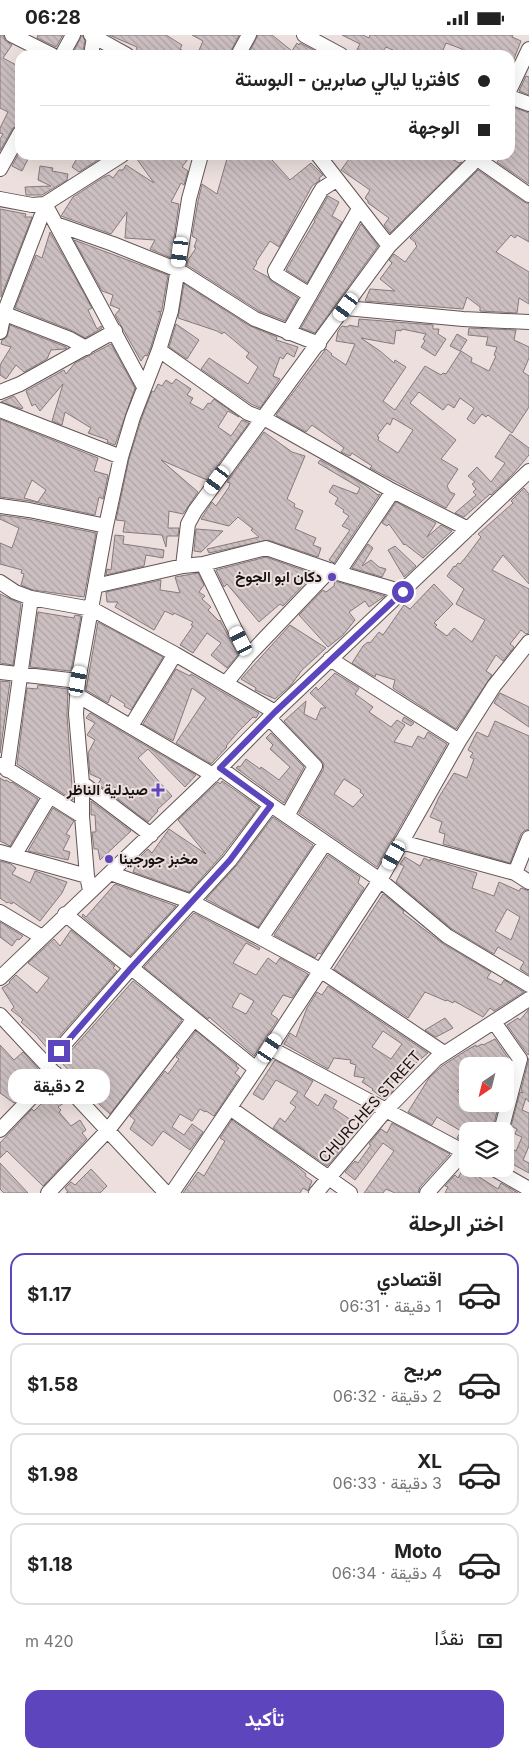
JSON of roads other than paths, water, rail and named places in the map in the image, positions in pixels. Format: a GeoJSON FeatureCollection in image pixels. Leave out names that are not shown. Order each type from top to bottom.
{"type":"FeatureCollection","features":[{"type":"Feature","properties":{"kind":"street"},"geometry":{"type":"LineString","coordinates":[[12,35],[42,50]]}},
{"type":"Feature","properties":{"kind":"street"},"geometry":{"type":"LineString","coordinates":[[65,50],[74,35]]}},
{"type":"Feature","properties":{"kind":"street"},"geometry":{"type":"LineString","coordinates":[[241,50],[249,35]]}},
{"type":"Feature","properties":{"kind":"street"},"geometry":{"type":"LineString","coordinates":[[304,35],[332,50]]}},
{"type":"Feature","properties":{"kind":"street"},"geometry":{"type":"LineString","coordinates":[[92,50],[93,36],[118,50]]}},
{"type":"Feature","properties":{"kind":"street"},"geometry":{"type":"LineString","coordinates":[[515,78],[529,49]]}},
{"type":"Feature","properties":{"kind":"street"},"geometry":{"type":"LineString","coordinates":[[515,99],[529,104]]}},
{"type":"Feature","properties":{"kind":"street"},"geometry":{"type":"LineString","coordinates":[[0,169],[15,142]]}},
{"type":"Feature","properties":{"kind":"street"},"geometry":{"type":"LineString","coordinates":[[0,332],[2,312],[46,206],[115,160]]}},
{"type":"Feature","properties":{"kind":"street"},"geometry":{"type":"LineString","coordinates":[[90,890],[82,815],[82,783],[76,714],[78,688],[106,526],[121,457],[171,311],[189,199],[200,160]]}},
{"type":"Feature","properties":{"kind":"street"},"geometry":{"type":"LineString","coordinates":[[322,160],[389,246]]}},
{"type":"Feature","properties":{"kind":"street"},"geometry":{"type":"LineString","coordinates":[[183,566],[190,518],[389,246],[474,160]]}},
{"type":"Feature","properties":{"kind":"street"},"geometry":{"type":"LineString","coordinates":[[482,160],[529,195]]}},
{"type":"Feature","properties":{"kind":"street"},"geometry":{"type":"LineString","coordinates":[[310,295],[276,275],[274,271],[322,189],[336,179]]}},
{"type":"Feature","properties":{"kind":"street"},"geometry":{"type":"LineString","coordinates":[[0,199],[46,206]]}},
{"type":"Feature","properties":{"kind":"street"},"geometry":{"type":"LineString","coordinates":[[46,206],[144,387]]}},
{"type":"Feature","properties":{"kind":"street"},"geometry":{"type":"LineString","coordinates":[[288,333],[359,209]]}},
{"type":"Feature","properties":{"kind":"street"},"geometry":{"type":"LineString","coordinates":[[56,224],[178,270],[255,319],[318,344]]}},
{"type":"Feature","properties":{"kind":"street"},"geometry":{"type":"LineString","coordinates":[[346,307],[463,319],[529,322]]}},
{"type":"Feature","properties":{"kind":"street"},"geometry":{"type":"LineString","coordinates":[[2,312],[70,339],[86,348]]}},
{"type":"Feature","properties":{"kind":"street"},"geometry":{"type":"LineString","coordinates":[[0,392],[20,384],[115,331]]}},
{"type":"Feature","properties":{"kind":"street"},"geometry":{"type":"LineString","coordinates":[[158,350],[248,413],[468,529]]}},
{"type":"Feature","properties":{"kind":"street"},"geometry":{"type":"LineString","coordinates":[[0,410],[121,457]]}},
{"type":"Feature","properties":{"kind":"street"},"geometry":{"type":"LineString","coordinates":[[0,978],[90,890],[151,835],[330,659],[529,471]]}},
{"type":"Feature","properties":{"kind":"street"},"geometry":{"type":"LineString","coordinates":[[226,683],[248,656],[334,572],[393,491]]}},
{"type":"Feature","properties":{"kind":"street"},"geometry":{"type":"LineString","coordinates":[[0,506],[106,526]]}},
{"type":"Feature","properties":{"kind":"street"},"geometry":{"type":"LineString","coordinates":[[95,586],[183,566],[203,564],[266,548],[334,572],[403,592]]}},
{"type":"Feature","properties":{"kind":"street"},"geometry":{"type":"LineString","coordinates":[[203,564],[248,656]]}},
{"type":"Feature","properties":{"kind":"street"},"geometry":{"type":"LineString","coordinates":[[0,582],[15,592],[31,598],[92,609],[226,683],[272,715],[315,766],[287,816]]}},
{"type":"Feature","properties":{"kind":"street"},"geometry":{"type":"LineString","coordinates":[[31,598],[21,674],[2,766],[82,815]]}},
{"type":"Feature","properties":{"kind":"street"},"geometry":{"type":"LineString","coordinates":[[172,1193],[380,880],[459,741],[494,686],[529,642]]}},
{"type":"Feature","properties":{"kind":"street"},"geometry":{"type":"LineString","coordinates":[[131,726],[176,654]]}},
{"type":"Feature","properties":{"kind":"street"},"geometry":{"type":"LineString","coordinates":[[330,659],[459,741]]}},
{"type":"Feature","properties":{"kind":"street"},"geometry":{"type":"LineString","coordinates":[[514,660],[529,664]]}},
{"type":"Feature","properties":{"kind":"street"},"geometry":{"type":"LineString","coordinates":[[0,671],[21,674],[78,688],[131,726],[217,771],[271,805],[380,880],[447,936],[529,985]]}},
{"type":"Feature","properties":{"kind":"street"},"geometry":{"type":"LineString","coordinates":[[82,783],[151,835]]}},
{"type":"Feature","properties":{"kind":"street"},"geometry":{"type":"LineString","coordinates":[[14,856],[50,795]]}},
{"type":"Feature","properties":{"kind":"street"},"geometry":{"type":"LineString","coordinates":[[0,1130],[131,968],[239,849],[271,805]]}},
{"type":"Feature","properties":{"kind":"street"},"geometry":{"type":"LineString","coordinates":[[515,873],[529,838]]}},
{"type":"Feature","properties":{"kind":"street"},"geometry":{"type":"LineString","coordinates":[[401,842],[515,873],[529,882]]}},
{"type":"Feature","properties":{"kind":"street"},"geometry":{"type":"LineString","coordinates":[[261,938],[326,843]]}},
{"type":"Feature","properties":{"kind":"street"},"geometry":{"type":"LineString","coordinates":[[0,852],[87,876]]}},
{"type":"Feature","properties":{"kind":"street"},"geometry":{"type":"LineString","coordinates":[[110,873],[192,902],[261,938],[320,970],[444,1053]]}},
{"type":"Feature","properties":{"kind":"street"},"geometry":{"type":"LineString","coordinates":[[0,912],[42,937]]}},
{"type":"Feature","properties":{"kind":"street"},"geometry":{"type":"LineString","coordinates":[[65,914],[256,1069]]}},
{"type":"Feature","properties":{"kind":"street","name":"CHURCHES STREET"},"geometry":{"type":"LineString","coordinates":[[316,1193],[386,1110],[430,1065],[444,1053],[529,999]]}},
{"type":"Feature","properties":{"kind":"street"},"geometry":{"type":"LineString","coordinates":[[0,1015],[166,1193]]}},
{"type":"Feature","properties":{"kind":"street"},"geometry":{"type":"LineString","coordinates":[[48,1193],[108,1130],[194,1019]]}},
{"type":"Feature","properties":{"kind":"street"},"geometry":{"type":"LineString","coordinates":[[494,1022],[520,1059],[503,1122]]}},
{"type":"Feature","properties":{"kind":"street"},"geometry":{"type":"LineString","coordinates":[[270,1048],[459,1149]]}},
{"type":"Feature","properties":{"kind":"street"},"geometry":{"type":"LineString","coordinates":[[230,1108],[350,1193]]}},
{"type":"Feature","properties":{"kind":"street"},"geometry":{"type":"LineString","coordinates":[[427,1193],[459,1160]]}},
{"type":"Feature","properties":{"kind":"street"},"geometry":{"type":"LineString","coordinates":[[508,1177],[529,1189]]}},
{"type":"Feature","properties":{"kind":"place","name":"دكان ابو الجوخ"},"geometry":{"type":"Point","coordinates":[332,577]}},
{"type":"Feature","properties":{"kind":"place","name":"صيدلية الناظر"},"geometry":{"type":"Point","coordinates":[158,790]}},
{"type":"Feature","properties":{"kind":"place","name":"مخبز جورجينا"},"geometry":{"type":"Point","coordinates":[109,859]}}]}
